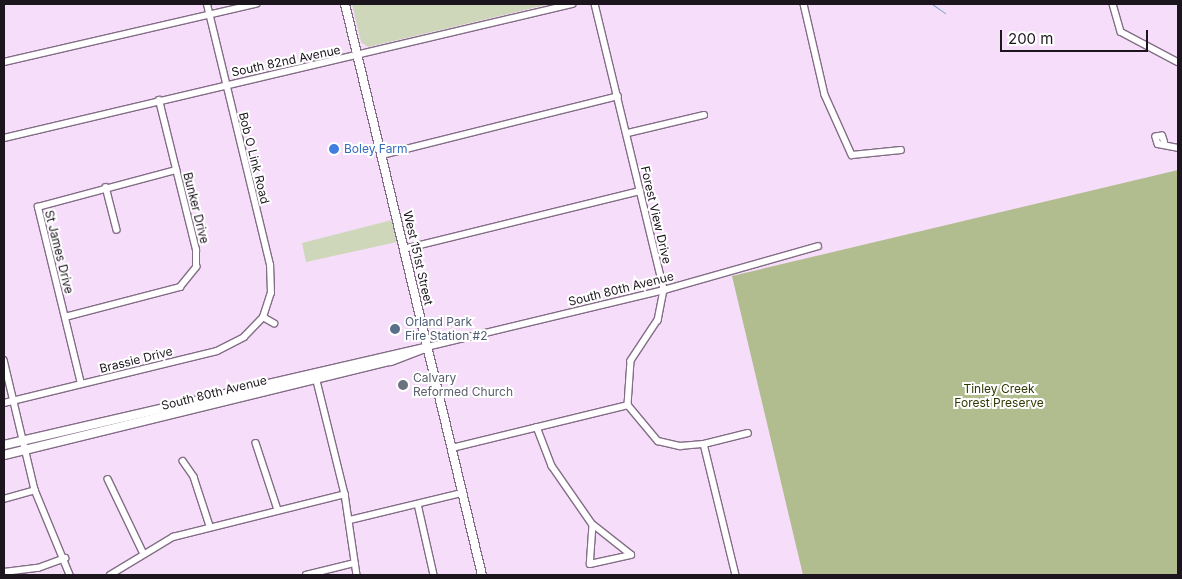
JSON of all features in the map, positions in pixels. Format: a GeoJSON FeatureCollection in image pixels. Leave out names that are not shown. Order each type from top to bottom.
{"type":"FeatureCollection","features":[{"type":"Feature","properties":{"kind":"street","name":"Bob O Link Road"},"geometry":{"type":"LineString","coordinates":[[207,4],[270,265],[271,292],[263,317]]}},
{"type":"Feature","properties":{"kind":"street"},"geometry":{"type":"LineString","coordinates":[[4,62],[256,4]]}},
{"type":"Feature","properties":{"kind":"street","name":"West 151st Street"},"geometry":{"type":"LineString","coordinates":[[345,4],[482,575]]}},
{"type":"Feature","properties":{"kind":"street","name":"South 82nd Avenue"},"geometry":{"type":"LineString","coordinates":[[4,138],[226,84],[572,4]]}},
{"type":"Feature","properties":{"kind":"street","name":"Forest View Drive"},"geometry":{"type":"LineString","coordinates":[[595,4],[628,133],[664,290],[658,320],[631,361],[628,406]]}},
{"type":"Feature","properties":{"kind":"street"},"geometry":{"type":"LineString","coordinates":[[804,4],[825,96],[852,155],[901,150]]}},
{"type":"Feature","properties":{"kind":"street"},"geometry":{"type":"LineString","coordinates":[[1113,4],[1122,32],[1178,62]]}},
{"type":"Feature","properties":{"kind":"street"},"geometry":{"type":"LineString","coordinates":[[382,155],[618,96]]}},
{"type":"Feature","properties":{"kind":"street","name":"Bunker Drive"},"geometry":{"type":"LineString","coordinates":[[65,317],[168,291],[192,275],[196,254],[160,100]]}},
{"type":"Feature","properties":{"kind":"street"},"geometry":{"type":"LineString","coordinates":[[628,133],[704,115]]}},
{"type":"Feature","properties":{"kind":"street"},"geometry":{"type":"LineString","coordinates":[[1164,142],[1178,148]]}},
{"type":"Feature","properties":{"kind":"street","name":"St James Drive"},"geometry":{"type":"LineString","coordinates":[[81,384],[38,206],[176,170]]}},
{"type":"Feature","properties":{"kind":"street"},"geometry":{"type":"LineString","coordinates":[[106,187],[117,230]]}},
{"type":"Feature","properties":{"kind":"street"},"geometry":{"type":"LineString","coordinates":[[404,249],[640,191]]}},
{"type":"Feature","properties":{"kind":"street","name":"South 80th Avenue"},"geometry":{"type":"LineString","coordinates":[[4,445],[409,356],[427,347],[664,290],[818,246]]}},
{"type":"Feature","properties":{"kind":"street"},"geometry":{"type":"LineString","coordinates":[[263,317],[274,323]]}},
{"type":"Feature","properties":{"kind":"street","name":"Brassie Drive"},"geometry":{"type":"LineString","coordinates":[[4,403],[217,351],[244,337],[263,317]]}},
{"type":"Feature","properties":{"kind":"street"},"geometry":{"type":"LineString","coordinates":[[4,360],[35,490],[65,558],[70,575]]}},
{"type":"Feature","properties":{"kind":"street"},"geometry":{"type":"LineString","coordinates":[[316,375],[345,494],[357,575]]}},
{"type":"Feature","properties":{"kind":"street","name":"South 80th Avenue"},"geometry":{"type":"LineString","coordinates":[[4,454],[316,375]]}},
{"type":"Feature","properties":{"kind":"street"},"geometry":{"type":"LineString","coordinates":[[452,448],[628,406],[658,440],[680,446],[704,444],[748,433]]}},
{"type":"Feature","properties":{"kind":"street"},"geometry":{"type":"LineString","coordinates":[[537,427],[552,466],[593,525],[629,550],[631,555],[590,564],[593,525]]}},
{"type":"Feature","properties":{"kind":"street"},"geometry":{"type":"LineString","coordinates":[[256,443],[278,510]]}},
{"type":"Feature","properties":{"kind":"street"},"geometry":{"type":"LineString","coordinates":[[704,444],[736,575]]}},
{"type":"Feature","properties":{"kind":"street"},"geometry":{"type":"LineString","coordinates":[[182,461],[194,477],[210,526]]}},
{"type":"Feature","properties":{"kind":"street"},"geometry":{"type":"LineString","coordinates":[[108,479],[143,552]]}},
{"type":"Feature","properties":{"kind":"street"},"geometry":{"type":"LineString","coordinates":[[4,499],[35,490]]}},
{"type":"Feature","properties":{"kind":"street"},"geometry":{"type":"LineString","coordinates":[[350,520],[462,493]]}},
{"type":"Feature","properties":{"kind":"street"},"geometry":{"type":"LineString","coordinates":[[110,575],[143,552],[210,526],[345,494]]}},
{"type":"Feature","properties":{"kind":"street"},"geometry":{"type":"LineString","coordinates":[[418,504],[434,575]]}},
{"type":"Feature","properties":{"kind":"street"},"geometry":{"type":"LineString","coordinates":[[4,572],[38,568],[65,558]]}},
{"type":"Feature","properties":{"kind":"street"},"geometry":{"type":"LineString","coordinates":[[306,575],[355,563]]}},
{"type":"Feature","properties":{"kind":"green space"},"geometry":{"type":"Polygon","coordinates":[[[352,4],[550,4],[368,47],[361,42],[352,4]]]}},
{"type":"Feature","properties":{"kind":"green space","name":"Tinley Creek Forest Preserve"},"geometry":{"type":"Polygon","coordinates":[[[1178,170],[1178,575],[803,575],[732,276],[1178,170]]]}},
{"type":"Feature","properties":{"kind":"green space"},"geometry":{"type":"Polygon","coordinates":[[[392,220],[397,242],[306,262],[302,243],[392,220]]]}},
{"type":"Feature","properties":{"kind":"waterway"},"geometry":{"type":"LineString","coordinates":[[932,4],[945,13]]}},
{"type":"Feature","properties":{"kind":"place","name":"Boley Farm"},"geometry":{"type":"Point","coordinates":[334,149]}},
{"type":"Feature","properties":{"kind":"place","name":"Orland Park Fire Station #2"},"geometry":{"type":"Point","coordinates":[395,329]}},
{"type":"Feature","properties":{"kind":"place","name":"Calvary Reformed Church"},"geometry":{"type":"Point","coordinates":[403,385]}}]}
